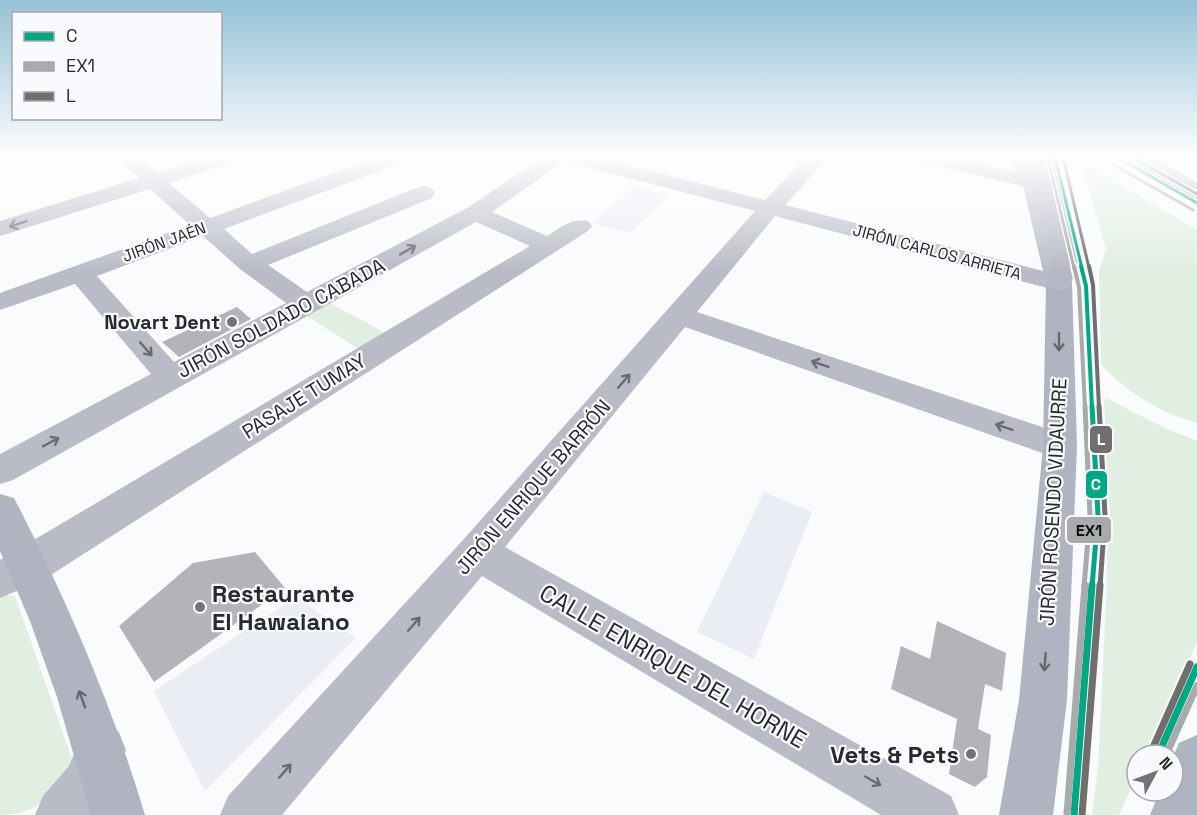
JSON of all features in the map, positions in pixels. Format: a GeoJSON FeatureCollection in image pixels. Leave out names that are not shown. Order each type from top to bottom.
{"type":"FeatureCollection","features":[{"type":"Feature","properties":{"kind":"highway"},"geometry":{"type":"LineString","coordinates":[[1054,195],[1065,267],[1059,283]]}},
{"type":"Feature","properties":{"kind":"main road","name":"JIRÓN ROSENDO VIDAURRE"},"geometry":{"type":"LineString","coordinates":[[1026,815],[1043,700],[1060,446],[1059,283]]}},
{"type":"Feature","properties":{"kind":"main road"},"geometry":{"type":"LineString","coordinates":[[0,509],[14,573],[66,655],[101,750],[118,815]]}},
{"type":"Feature","properties":{"kind":"main road"},"geometry":{"type":"LineString","coordinates":[[1177,815],[1197,761]]}},
{"type":"Feature","properties":{"kind":"street"},"geometry":{"type":"LineString","coordinates":[[0,229],[109,195]]}},
{"type":"Feature","properties":{"kind":"street"},"geometry":{"type":"LineString","coordinates":[[170,195],[249,264],[307,305]]}},
{"type":"Feature","properties":{"kind":"street","name":"JIRÓN JAÉN"},"geometry":{"type":"LineString","coordinates":[[0,302],[292,195]]}},
{"type":"Feature","properties":{"kind":"street"},"geometry":{"type":"LineString","coordinates":[[249,264],[419,195]]}},
{"type":"Feature","properties":{"kind":"street","name":"JIRÓN SOLDADO CABADA"},"geometry":{"type":"LineString","coordinates":[[0,470],[307,305],[474,213],[501,195]]}},
{"type":"Feature","properties":{"kind":"street","name":"JIRÓN CARLOS ARRIETA"},"geometry":{"type":"LineString","coordinates":[[720,195],[1059,283]]}},
{"type":"Feature","properties":{"kind":"street","name":"JIRÓN ENRIQUE BARRÓN"},"geometry":{"type":"LineString","coordinates":[[247,815],[681,316],[782,195]]}},
{"type":"Feature","properties":{"kind":"street","name":"JIRÓN ROSENDO VIDAURRE"},"geometry":{"type":"LineString","coordinates":[[1036,195],[1059,283]]}},
{"type":"Feature","properties":{"kind":"street"},"geometry":{"type":"LineString","coordinates":[[474,213],[550,246]]}},
{"type":"Feature","properties":{"kind":"street","name":"PASAJE TUMAY"},"geometry":{"type":"LineString","coordinates":[[14,573],[580,226]]}},
{"type":"Feature","properties":{"kind":"street"},"geometry":{"type":"LineString","coordinates":[[80,273],[171,378]]}},
{"type":"Feature","properties":{"kind":"street"},"geometry":{"type":"LineString","coordinates":[[681,316],[1060,446]]}},
{"type":"Feature","properties":{"kind":"street","name":"CALLE ENRIQUE DEL HORNE"},"geometry":{"type":"LineString","coordinates":[[477,552],[932,815]]}},
{"type":"Feature","properties":{"kind":"street"},"geometry":{"type":"LineString","coordinates":[[62,815],[88,784],[101,750]]}},
{"type":"Feature","properties":{"kind":"shaded area"},"geometry":{"type":"Polygon","coordinates":[[[625,195],[669,196],[630,233],[592,223],[625,195]]]}},
{"type":"Feature","properties":{"kind":"shaded area"},"geometry":{"type":"Polygon","coordinates":[[[1091,195],[1138,195],[1197,230],[1197,423],[1169,413],[1145,400],[1101,365],[1099,271],[1106,249],[1091,195]]]}},
{"type":"Feature","properties":{"kind":"shaded area"},"geometry":{"type":"Polygon","coordinates":[[[322,299],[395,338],[368,355],[299,311],[322,299]]]}},
{"type":"Feature","properties":{"kind":"shaded area"},"geometry":{"type":"Polygon","coordinates":[[[1106,398],[1167,429],[1197,441],[1197,642],[1151,743],[1125,743],[1125,802],[1119,815],[1092,815],[1098,767],[1106,600],[1108,512],[1104,401],[1106,398]]]}},
{"type":"Feature","properties":{"kind":"shaded area"},"geometry":{"type":"Polygon","coordinates":[[[764,492],[812,512],[754,659],[697,632],[764,492]]]}},
{"type":"Feature","properties":{"kind":"shaded area"},"geometry":{"type":"Polygon","coordinates":[[[0,596],[15,596],[73,762],[51,792],[36,806],[14,814],[0,815],[0,596]]]}},
{"type":"Feature","properties":{"kind":"shaded area"},"geometry":{"type":"Polygon","coordinates":[[[296,597],[356,638],[205,791],[154,691],[296,597]]]}},
{"type":"Feature","properties":{"kind":"building"},"geometry":{"type":"Polygon","coordinates":[[[237,307],[251,319],[179,357],[162,342],[237,307]]]}},
{"type":"Feature","properties":{"kind":"building","name":"Restaurante El Hawaiano"},"geometry":{"type":"Polygon","coordinates":[[[255,552],[285,588],[154,682],[119,626],[193,563],[255,552]]]}},
{"type":"Feature","properties":{"kind":"building"},"geometry":{"type":"Polygon","coordinates":[[[937,621],[1006,653],[1002,691],[985,684],[978,729],[991,735],[987,777],[975,787],[949,774],[957,719],[891,689],[901,646],[930,659],[937,621]]]}},
{"type":"Feature","properties":{"kind":"transit line","name":"EX1"},"geometry":{"type":"LineString","coordinates":[[1057,195],[1079,287],[1090,515],[1067,814]]}},
{"type":"Feature","properties":{"kind":"transit line","name":"C"},"geometry":{"type":"LineString","coordinates":[[1064,195],[1086,286],[1098,515],[1074,815]]}},
{"type":"Feature","properties":{"kind":"transit line","name":"L"},"geometry":{"type":"LineString","coordinates":[[1072,195],[1093,285],[1105,515],[1082,815]]}},
{"type":"Feature","properties":{"kind":"transit line","name":"EX1"},"geometry":{"type":"LineString","coordinates":[[1167,195],[1193,210]]}},
{"type":"Feature","properties":{"kind":"transit line","name":"C"},"geometry":{"type":"LineString","coordinates":[[1183,195],[1197,203]]}},
{"type":"Feature","properties":{"kind":"transit line","name":"L"},"geometry":{"type":"LineString","coordinates":[[1155,743],[1190,664]]}},
{"type":"Feature","properties":{"kind":"transit line","name":"C"},"geometry":{"type":"LineString","coordinates":[[1163,743],[1197,667]]}},
{"type":"Feature","properties":{"kind":"transit line","name":"EX1"},"geometry":{"type":"LineString","coordinates":[[1171,743],[1197,686]]}},
{"type":"Feature","properties":{"kind":"place","name":"Novart Dent"},"geometry":{"type":"Point","coordinates":[232,322]}},
{"type":"Feature","properties":{"kind":"place","name":"Restaurante El Hawaiano"},"geometry":{"type":"Point","coordinates":[200,607]}},
{"type":"Feature","properties":{"kind":"place","name":"Vets & Pets"},"geometry":{"type":"Point","coordinates":[971,754]}}]}
